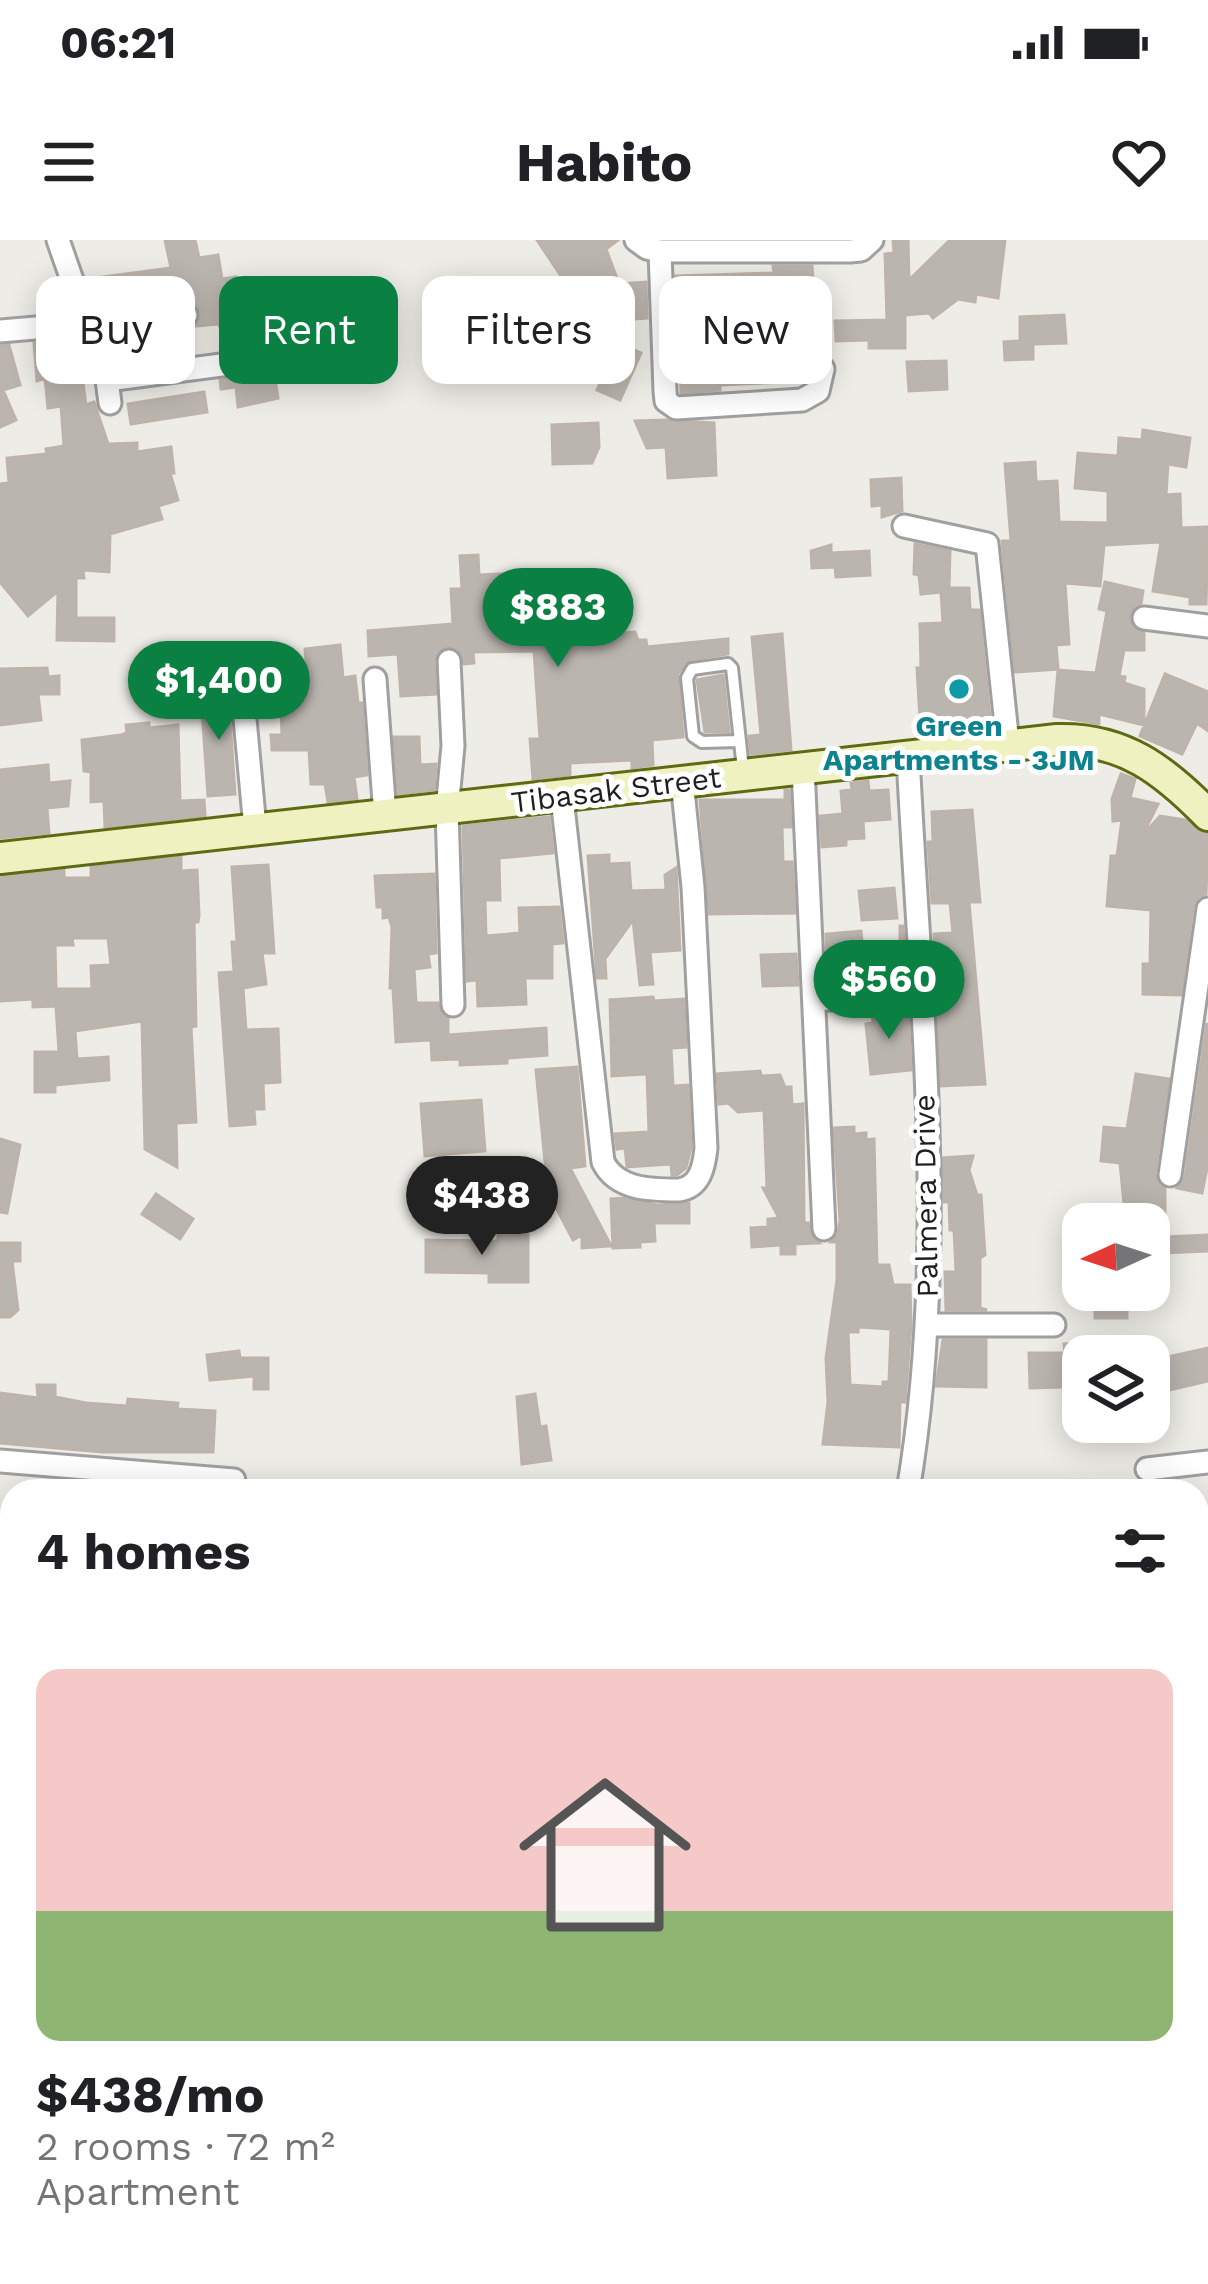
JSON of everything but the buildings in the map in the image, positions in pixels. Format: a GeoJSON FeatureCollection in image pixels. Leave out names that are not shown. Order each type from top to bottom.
{"type":"FeatureCollection","features":[{"type":"Feature","properties":{"kind":"street"},"geometry":{"type":"LineString","coordinates":[[58,240],[71,276]]}},
{"type":"Feature","properties":{"kind":"street"},"geometry":{"type":"LineString","coordinates":[[636,240],[660,251],[850,251],[872,240]]}},
{"type":"Feature","properties":{"kind":"street"},"geometry":{"type":"LineString","coordinates":[[660,251],[661,276]]}},
{"type":"Feature","properties":{"kind":"street"},"geometry":{"type":"LineString","coordinates":[[0,331],[36,327]]}},
{"type":"Feature","properties":{"kind":"street"},"geometry":{"type":"LineString","coordinates":[[108,384],[110,404]]}},
{"type":"Feature","properties":{"kind":"street"},"geometry":{"type":"LineString","coordinates":[[665,384],[670,404],[676,408],[802,400],[818,391],[820,384]]}},
{"type":"Feature","properties":{"kind":"street"},"geometry":{"type":"LineString","coordinates":[[904,526],[987,544],[1008,744]]}},
{"type":"Feature","properties":{"kind":"street"},"geometry":{"type":"LineString","coordinates":[[1144,618],[1208,626]]}},
{"type":"Feature","properties":{"kind":"street"},"geometry":{"type":"LineString","coordinates":[[448,662],[453,746],[447,810],[453,1005]]}},
{"type":"Feature","properties":{"kind":"street"},"geometry":{"type":"LineString","coordinates":[[375,679],[385,816]]}},
{"type":"Feature","properties":{"kind":"street"},"geometry":{"type":"LineString","coordinates":[[245,719],[255,828]]}},
{"type":"Feature","properties":{"kind":"street","name":"Tibasak Street"},"geometry":{"type":"LineString","coordinates":[[0,858],[1008,744],[1081,740],[1125,750],[1158,767],[1208,815]]}},
{"type":"Feature","properties":{"kind":"street","name":"Palmera Drive"},"geometry":{"type":"LineString","coordinates":[[908,756],[929,1196],[929,1325],[910,1479]]}},
{"type":"Feature","properties":{"kind":"street"},"geometry":{"type":"LineString","coordinates":[[803,767],[824,1229]]}},
{"type":"Feature","properties":{"kind":"street"},"geometry":{"type":"LineString","coordinates":[[562,798],[600,1144],[609,1173],[634,1186],[688,1189],[700,1174],[706,1148],[682,781]]}},
{"type":"Feature","properties":{"kind":"street"},"geometry":{"type":"LineString","coordinates":[[1171,1174],[1208,909]]}},
{"type":"Feature","properties":{"kind":"street"},"geometry":{"type":"LineString","coordinates":[[814,1000],[920,993]]}},
{"type":"Feature","properties":{"kind":"street"},"geometry":{"type":"LineString","coordinates":[[929,1325],[1054,1324]]}},
{"type":"Feature","properties":{"kind":"street"},"geometry":{"type":"LineString","coordinates":[[0,1462],[221,1479]]}},
{"type":"Feature","properties":{"kind":"street"},"geometry":{"type":"LineString","coordinates":[[1147,1469],[1208,1462]]}},
{"type":"Feature","properties":{"kind":"lane"},"geometry":{"type":"LineString","coordinates":[[739,741],[702,742],[693,736],[688,678],[692,669],[730,665],[744,774]]}},
{"type":"Feature","properties":{"kind":"place","name":"Green Apartments - 3JM"},"geometry":{"type":"Point","coordinates":[959,689]}}]}
